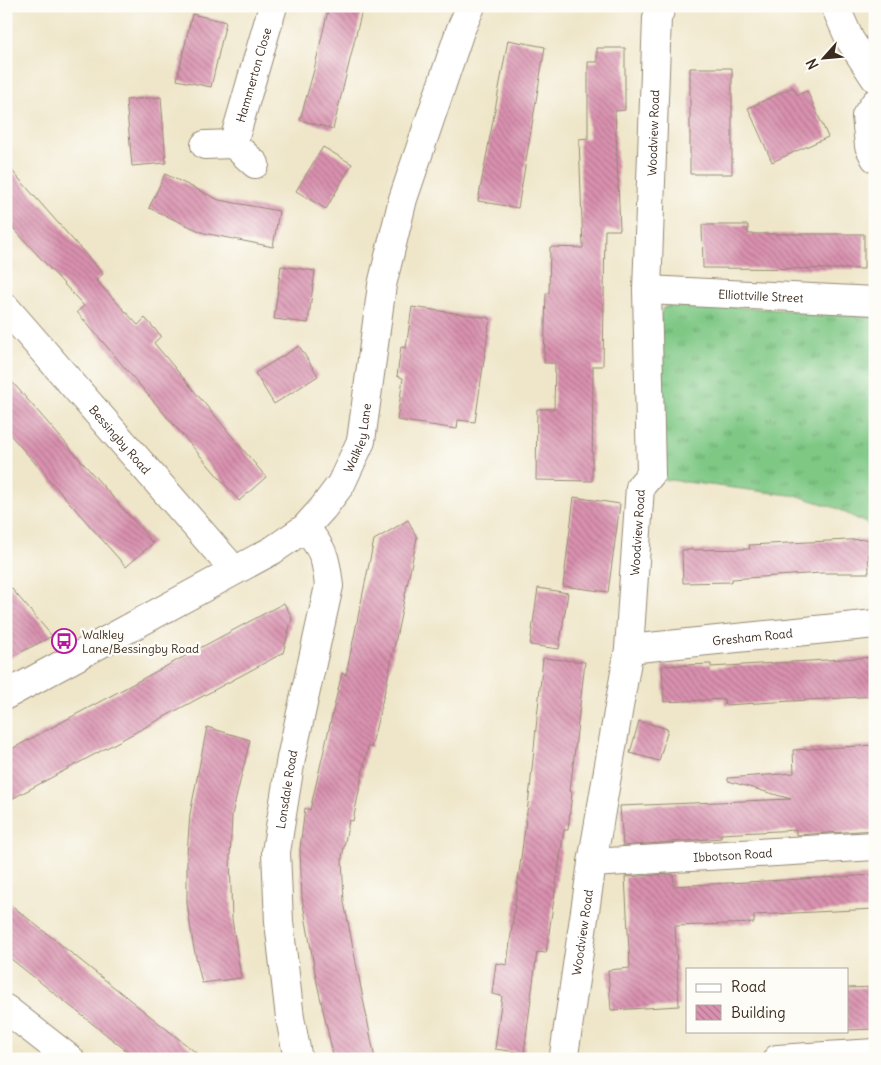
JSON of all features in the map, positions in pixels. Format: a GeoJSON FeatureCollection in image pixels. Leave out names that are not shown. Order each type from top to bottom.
{"type":"FeatureCollection","features":[{"type":"Feature","properties":{"kind":"street","name":"Hammerton Close"},"geometry":{"type":"LineString","coordinates":[[233,144],[273,6]]}},
{"type":"Feature","properties":{"kind":"street","name":"Walkley Lane"},"geometry":{"type":"LineString","coordinates":[[6,695],[273,550],[305,528],[341,484],[361,441],[382,285],[398,218],[460,31],[471,6]]}},
{"type":"Feature","properties":{"kind":"street","name":"Woodview Road"},"geometry":{"type":"LineString","coordinates":[[565,1059],[592,863],[629,649],[640,487],[651,474],[647,290],[657,18],[662,6]]}},
{"type":"Feature","properties":{"kind":"street"},"geometry":{"type":"LineString","coordinates":[[835,6],[850,40],[875,78]]}},
{"type":"Feature","properties":{"kind":"street"},"geometry":{"type":"LineString","coordinates":[[875,103],[866,116],[869,146],[875,158]]}},
{"type":"Feature","properties":{"kind":"street"},"geometry":{"type":"LineString","coordinates":[[205,146],[233,144],[255,164]]}},
{"type":"Feature","properties":{"kind":"street","name":"Elliottville Street"},"geometry":{"type":"LineString","coordinates":[[647,290],[875,301]]}},
{"type":"Feature","properties":{"kind":"street","name":"Bessingby Road"},"geometry":{"type":"LineString","coordinates":[[6,308],[234,570]]}},
{"type":"Feature","properties":{"kind":"street","name":"Lonsdale Road"},"geometry":{"type":"LineString","coordinates":[[298,1059],[290,1018],[280,932],[276,852],[291,758],[329,586],[326,558],[317,541],[305,528]]}},
{"type":"Feature","properties":{"kind":"street","name":"Gresham Road"},"geometry":{"type":"LineString","coordinates":[[629,649],[875,624]]}},
{"type":"Feature","properties":{"kind":"street","name":"Ibbotson Road"},"geometry":{"type":"LineString","coordinates":[[592,863],[875,846]]}},
{"type":"Feature","properties":{"kind":"street"},"geometry":{"type":"LineString","coordinates":[[6,1009],[70,1059]]}},
{"type":"Feature","properties":{"kind":"street"},"geometry":{"type":"LineString","coordinates":[[778,1059],[875,1053]]}},
{"type":"Feature","properties":{"kind":"green space"},"geometry":{"type":"Polygon","coordinates":[[[673,303],[875,316],[875,528],[836,508],[798,496],[662,479],[660,316],[663,308],[673,303]]]}},
{"type":"Feature","properties":{"kind":"building"},"geometry":{"type":"Polygon","coordinates":[[[329,6],[363,6],[333,129],[300,120],[329,6]]]}},
{"type":"Feature","properties":{"kind":"building"},"geometry":{"type":"Polygon","coordinates":[[[192,14],[226,22],[211,87],[177,80],[192,14]]]}},
{"type":"Feature","properties":{"kind":"building"},"geometry":{"type":"Polygon","coordinates":[[[508,40],[545,47],[518,208],[478,201],[508,40]]]}},
{"type":"Feature","properties":{"kind":"building"},"geometry":{"type":"Polygon","coordinates":[[[597,48],[625,48],[625,110],[615,111],[620,230],[605,230],[603,366],[593,366],[592,481],[536,480],[537,409],[554,409],[555,363],[544,363],[546,293],[549,293],[550,247],[583,248],[579,139],[588,138],[588,62],[597,62],[597,48]]]}},
{"type":"Feature","properties":{"kind":"building"},"geometry":{"type":"Polygon","coordinates":[[[690,68],[732,68],[732,174],[690,174],[690,68]]]}},
{"type":"Feature","properties":{"kind":"building"},"geometry":{"type":"Polygon","coordinates":[[[793,87],[797,95],[807,91],[828,137],[772,162],[748,108],[793,87]]]}},
{"type":"Feature","properties":{"kind":"building"},"geometry":{"type":"Polygon","coordinates":[[[161,97],[166,163],[132,166],[126,100],[161,97]]]}},
{"type":"Feature","properties":{"kind":"building"},"geometry":{"type":"Polygon","coordinates":[[[323,147],[352,164],[326,209],[296,191],[323,147]]]}},
{"type":"Feature","properties":{"kind":"building"},"geometry":{"type":"Polygon","coordinates":[[[6,164],[103,274],[96,280],[138,325],[145,318],[161,336],[154,343],[266,477],[239,501],[77,312],[84,306],[6,220],[6,164]]]}},
{"type":"Feature","properties":{"kind":"building"},"geometry":{"type":"Polygon","coordinates":[[[165,174],[219,200],[279,211],[273,247],[204,233],[149,208],[165,174]]]}},
{"type":"Feature","properties":{"kind":"building"},"geometry":{"type":"Polygon","coordinates":[[[702,225],[748,225],[748,234],[864,234],[864,269],[703,268],[702,225]]]}},
{"type":"Feature","properties":{"kind":"building"},"geometry":{"type":"Polygon","coordinates":[[[281,266],[315,271],[308,323],[274,319],[281,266]]]}},
{"type":"Feature","properties":{"kind":"building"},"geometry":{"type":"Polygon","coordinates":[[[412,307],[490,318],[475,422],[458,420],[457,429],[397,420],[403,378],[397,376],[401,347],[406,348],[412,307]]]}},
{"type":"Feature","properties":{"kind":"building"},"geometry":{"type":"Polygon","coordinates":[[[299,346],[318,376],[274,404],[255,373],[299,346]]]}},
{"type":"Feature","properties":{"kind":"building"},"geometry":{"type":"Polygon","coordinates":[[[6,375],[153,543],[126,567],[6,430],[6,375]]]}},
{"type":"Feature","properties":{"kind":"building"},"geometry":{"type":"Polygon","coordinates":[[[574,497],[620,504],[608,592],[563,586],[574,497]]]}},
{"type":"Feature","properties":{"kind":"building"},"geometry":{"type":"Polygon","coordinates":[[[408,520],[417,538],[386,686],[371,748],[368,746],[353,821],[349,820],[342,858],[344,902],[375,1059],[334,1059],[317,983],[302,898],[300,849],[305,808],[310,810],[342,673],[346,675],[374,540],[408,520]]]}},
{"type":"Feature","properties":{"kind":"building"},"geometry":{"type":"Polygon","coordinates":[[[868,539],[869,573],[821,573],[732,579],[732,582],[683,583],[682,550],[750,549],[749,545],[868,539]]]}},
{"type":"Feature","properties":{"kind":"building"},"geometry":{"type":"Polygon","coordinates":[[[6,582],[52,636],[6,660],[6,582]]]}},
{"type":"Feature","properties":{"kind":"building"},"geometry":{"type":"Polygon","coordinates":[[[538,588],[568,593],[559,649],[530,645],[538,588]]]}},
{"type":"Feature","properties":{"kind":"building"},"geometry":{"type":"Polygon","coordinates":[[[284,603],[292,618],[283,653],[6,802],[6,752],[284,603]]]}},
{"type":"Feature","properties":{"kind":"building"},"geometry":{"type":"Polygon","coordinates":[[[875,657],[875,696],[725,705],[724,699],[664,702],[662,666],[711,664],[711,667],[875,657]]]}},
{"type":"Feature","properties":{"kind":"building"},"geometry":{"type":"Polygon","coordinates":[[[543,658],[585,662],[570,791],[572,792],[568,830],[564,830],[546,953],[537,952],[524,1053],[495,1049],[502,996],[492,994],[496,963],[507,965],[530,789],[543,658]]]}},
{"type":"Feature","properties":{"kind":"building"},"geometry":{"type":"Polygon","coordinates":[[[639,721],[668,729],[659,761],[630,753],[639,721]]]}},
{"type":"Feature","properties":{"kind":"building"},"geometry":{"type":"Polygon","coordinates":[[[207,727],[250,740],[232,815],[230,858],[232,919],[241,978],[202,983],[193,944],[187,903],[187,854],[190,814],[207,727]]]}},
{"type":"Feature","properties":{"kind":"building"},"geometry":{"type":"Polygon","coordinates":[[[875,745],[875,830],[796,835],[796,830],[721,834],[721,838],[623,846],[620,806],[791,799],[728,781],[728,778],[794,773],[793,750],[875,745]]]}},
{"type":"Feature","properties":{"kind":"building"},"geometry":{"type":"Polygon","coordinates":[[[673,874],[674,886],[875,875],[875,909],[754,915],[754,923],[675,926],[679,1006],[611,1010],[608,970],[630,968],[625,877],[673,874]]]}},
{"type":"Feature","properties":{"kind":"building"},"geometry":{"type":"Polygon","coordinates":[[[6,901],[204,1059],[137,1059],[6,955],[6,901]]]}},
{"type":"Feature","properties":{"kind":"building"},"geometry":{"type":"Polygon","coordinates":[[[875,987],[875,1029],[848,1030],[848,988],[875,987]]]}},
{"type":"Feature","properties":{"kind":"place","name":"Walkley Lane/Bessingby Road"},"geometry":{"type":"Point","coordinates":[64,641]}}]}
